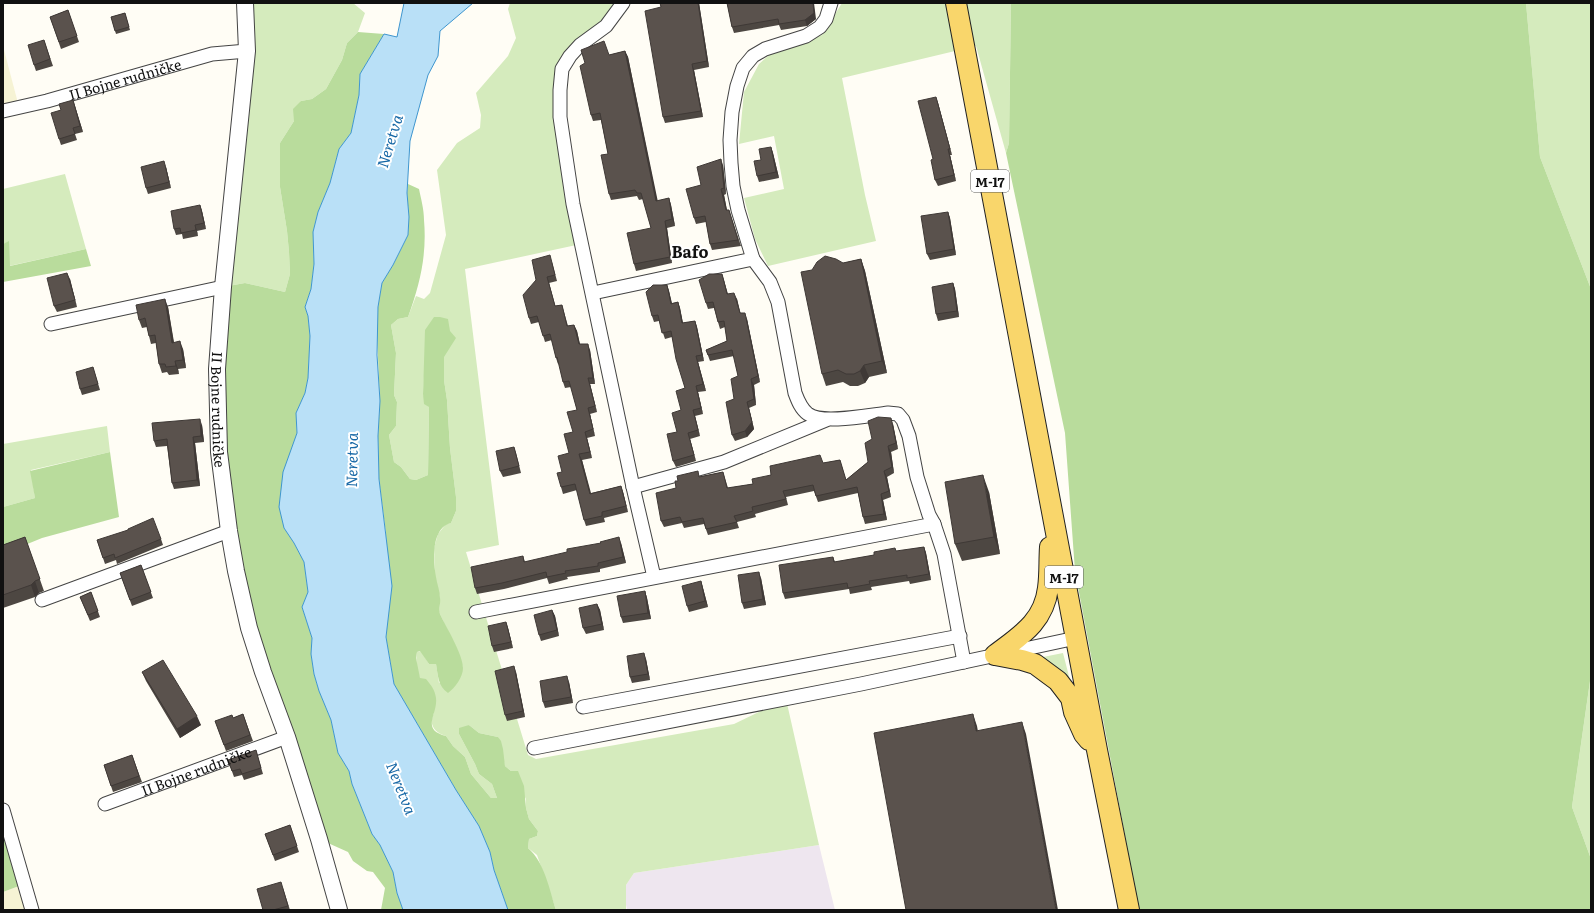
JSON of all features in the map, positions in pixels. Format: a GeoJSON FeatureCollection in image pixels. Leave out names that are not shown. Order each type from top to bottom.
{"type":"FeatureCollection","features":[{"type":"Feature","properties":{"kind":"main road","name":"M-17"},"geometry":{"type":"LineString","coordinates":[[956,3],[1052,516],[1129,910]]}},
{"type":"Feature","properties":{"kind":"main road"},"geometry":{"type":"LineString","coordinates":[[995,656],[1024,634],[1042,610],[1049,587],[1052,516]]}},
{"type":"Feature","properties":{"kind":"main road"},"geometry":{"type":"LineString","coordinates":[[995,656],[1022,660],[1035,664],[1058,682],[1071,698],[1074,712],[1084,734],[1097,750]]}},
{"type":"Feature","properties":{"kind":"street","name":"II Bojne rudničke"},"geometry":{"type":"LineString","coordinates":[[245,3],[247,51],[223,287],[217,369],[219,452],[229,531],[236,571],[249,628],[263,672],[287,736],[319,838],[339,910]]}},
{"type":"Feature","properties":{"kind":"street"},"geometry":{"type":"LineString","coordinates":[[623,3],[606,26],[580,45],[570,56],[562,69],[560,117],[574,211],[593,293],[633,487],[654,577]]}},
{"type":"Feature","properties":{"kind":"street"},"geometry":{"type":"LineString","coordinates":[[831,3],[826,19],[820,27],[806,36],[765,49],[753,56],[743,68],[737,86],[732,112],[730,140],[731,163],[738,210],[753,258],[770,282],[778,302],[795,393],[802,407],[814,418],[826,420],[888,413],[898,414],[903,420],[909,436],[917,477],[929,515],[934,524],[944,554],[964,662]]}},
{"type":"Feature","properties":{"kind":"street","name":"II Bojne rudničke"},"geometry":{"type":"LineString","coordinates":[[3,111],[47,101],[212,54],[247,51]]}},
{"type":"Feature","properties":{"kind":"street"},"geometry":{"type":"LineString","coordinates":[[593,293],[753,258]]}},
{"type":"Feature","properties":{"kind":"street"},"geometry":{"type":"LineString","coordinates":[[50,324],[223,287]]}},
{"type":"Feature","properties":{"kind":"street"},"geometry":{"type":"LineString","coordinates":[[633,487],[724,462],[826,420]]}},
{"type":"Feature","properties":{"kind":"street"},"geometry":{"type":"LineString","coordinates":[[476,612],[934,524]]}},
{"type":"Feature","properties":{"kind":"street"},"geometry":{"type":"LineString","coordinates":[[42,600],[229,531]]}},
{"type":"Feature","properties":{"kind":"street"},"geometry":{"type":"LineString","coordinates":[[583,707],[960,636]]}},
{"type":"Feature","properties":{"kind":"street"},"geometry":{"type":"LineString","coordinates":[[534,748],[861,684],[1076,638]]}},
{"type":"Feature","properties":{"kind":"street","name":"II Bojne rudničke"},"geometry":{"type":"LineString","coordinates":[[104,804],[287,736]]}},
{"type":"Feature","properties":{"kind":"street"},"geometry":{"type":"LineString","coordinates":[[3,810],[32,910]]}},
{"type":"Feature","properties":{"kind":"shaded area"},"geometry":{"type":"Polygon","coordinates":[[[3,46],[19,107],[3,111],[3,46]]]}},
{"type":"Feature","properties":{"kind":"shaded area"},"geometry":{"type":"Polygon","coordinates":[[[819,845],[835,910],[627,910],[625,899],[626,885],[634,873],[819,845]]]}},
{"type":"Feature","properties":{"kind":"shaded area"},"geometry":{"type":"Polygon","coordinates":[[[19,886],[27,910],[3,910],[3,892],[19,886]]]}},
{"type":"Feature","properties":{"kind":"green space"},"geometry":{"type":"Polygon","coordinates":[[[245,3],[353,3],[365,13],[358,32],[347,43],[342,60],[326,89],[312,99],[301,101],[294,121],[280,143],[280,187],[287,231],[290,274],[285,292],[245,283],[223,287],[245,3]]]}},
{"type":"Feature","properties":{"kind":"green space"},"geometry":{"type":"Polygon","coordinates":[[[510,3],[623,3],[570,56],[560,90],[581,244],[465,269],[499,545],[466,552],[528,755],[536,759],[734,724],[786,699],[819,845],[634,873],[626,885],[626,910],[556,910],[537,855],[528,848],[529,839],[537,836],[538,831],[529,819],[526,808],[526,799],[511,771],[505,766],[498,737],[479,733],[469,725],[459,734],[479,774],[492,784],[497,798],[491,798],[471,774],[465,757],[453,746],[446,736],[436,731],[432,725],[432,717],[434,713],[421,683],[417,667],[417,652],[421,651],[429,664],[436,664],[439,683],[463,668],[457,649],[439,612],[440,598],[435,576],[434,548],[438,534],[446,524],[451,523],[456,511],[456,497],[444,380],[444,357],[424,376],[423,394],[429,407],[428,475],[416,480],[410,479],[401,467],[394,462],[389,435],[396,426],[397,402],[394,395],[396,353],[391,325],[398,319],[408,317],[416,296],[424,299],[430,293],[446,235],[437,170],[457,143],[480,128],[481,115],[476,93],[508,56],[516,38],[508,9],[510,3]]]}},
{"type":"Feature","properties":{"kind":"green space"},"geometry":{"type":"Polygon","coordinates":[[[842,3],[1011,3],[1009,143],[1006,153],[976,46],[842,78],[865,195],[876,241],[768,266],[755,239],[744,198],[784,189],[774,136],[739,144],[744,92],[759,64],[776,49],[804,42],[822,35],[842,3]]]}},
{"type":"Feature","properties":{"kind":"green space"},"geometry":{"type":"Polygon","coordinates":[[[1011,3],[1526,3],[1540,157],[1591,289],[1591,674],[1572,807],[1591,859],[1591,910],[1139,910],[1075,571],[1065,433],[1006,153],[1009,143],[1011,3]]]}},
{"type":"Feature","properties":{"kind":"green space"},"geometry":{"type":"Polygon","coordinates":[[[1526,3],[1591,3],[1591,289],[1540,157],[1526,3]]]}},
{"type":"Feature","properties":{"kind":"green space"},"geometry":{"type":"Polygon","coordinates":[[[358,32],[384,34],[360,74],[359,95],[351,133],[339,149],[330,183],[318,212],[313,232],[314,264],[311,289],[305,307],[308,316],[310,336],[308,378],[305,393],[296,413],[297,433],[292,448],[284,528],[304,562],[308,592],[302,607],[312,638],[311,654],[314,674],[319,691],[331,720],[338,753],[349,771],[352,784],[372,834],[380,845],[393,872],[397,893],[403,910],[381,910],[385,888],[373,872],[367,871],[353,861],[348,852],[319,839],[263,672],[219,452],[223,287],[245,283],[285,292],[290,274],[287,231],[280,187],[280,143],[294,121],[293,109],[301,101],[312,99],[326,89],[342,60],[347,43],[358,32]]]}},
{"type":"Feature","properties":{"kind":"green space"},"geometry":{"type":"Polygon","coordinates":[[[65,174],[86,249],[9,266],[9,242],[3,244],[3,189],[65,174]]]}},
{"type":"Feature","properties":{"kind":"green space"},"geometry":{"type":"Polygon","coordinates":[[[408,184],[419,189],[424,212],[425,233],[422,269],[408,317],[398,319],[391,325],[396,353],[394,395],[397,402],[396,426],[389,435],[394,462],[401,467],[410,479],[416,480],[428,475],[429,407],[424,404],[423,394],[425,330],[434,317],[448,319],[450,331],[456,338],[444,357],[444,380],[456,497],[456,511],[451,523],[444,526],[437,538],[434,563],[440,595],[439,612],[460,655],[463,671],[458,682],[448,693],[440,684],[436,664],[429,664],[420,651],[417,652],[416,658],[420,678],[426,679],[436,698],[432,721],[434,730],[446,736],[453,746],[465,757],[471,774],[491,798],[497,798],[492,784],[479,774],[459,734],[459,728],[469,725],[479,733],[498,737],[501,741],[505,766],[511,771],[518,771],[524,786],[526,808],[529,819],[538,831],[537,836],[529,839],[528,848],[539,861],[549,885],[556,910],[508,910],[494,870],[490,852],[479,826],[456,790],[394,684],[386,637],[388,616],[386,534],[379,479],[378,436],[380,401],[377,336],[378,307],[382,283],[408,235],[408,184]]]}},
{"type":"Feature","properties":{"kind":"green space"},"geometry":{"type":"Polygon","coordinates":[[[9,241],[10,266],[86,249],[91,266],[3,282],[3,244],[9,241]]]}},
{"type":"Feature","properties":{"kind":"green space"},"geometry":{"type":"Polygon","coordinates":[[[107,426],[110,452],[31,470],[35,498],[3,507],[3,444],[107,426]]]}},
{"type":"Feature","properties":{"kind":"green space"},"geometry":{"type":"Polygon","coordinates":[[[110,452],[119,517],[42,538],[3,554],[3,507],[35,498],[30,471],[110,452]]]}},
{"type":"Feature","properties":{"kind":"green space"},"geometry":{"type":"Polygon","coordinates":[[[1063,653],[1071,684],[1038,658],[1063,653]]]}},
{"type":"Feature","properties":{"kind":"green space"},"geometry":{"type":"Polygon","coordinates":[[[1591,674],[1591,859],[1572,807],[1591,674]]]}},
{"type":"Feature","properties":{"kind":"green space"},"geometry":{"type":"Polygon","coordinates":[[[3,826],[19,886],[3,892],[3,826]]]}},
{"type":"Feature","properties":{"kind":"water","name":"Neretva"},"geometry":{"type":"Polygon","coordinates":[[[404,3],[473,3],[440,31],[438,56],[428,75],[410,141],[407,193],[409,217],[408,235],[382,283],[378,307],[377,355],[380,401],[378,436],[379,479],[392,586],[386,637],[394,684],[456,790],[479,826],[490,852],[494,870],[508,910],[403,910],[397,893],[393,872],[380,845],[372,834],[352,784],[349,771],[338,753],[331,720],[319,691],[314,674],[311,654],[312,638],[302,607],[308,592],[304,562],[284,528],[279,507],[283,472],[297,433],[296,413],[305,393],[308,378],[310,336],[308,316],[305,307],[311,289],[314,264],[313,232],[318,212],[330,183],[339,149],[351,133],[359,95],[360,74],[384,34],[397,37],[404,3]]]}},
{"type":"Feature","properties":{"kind":"building"},"geometry":{"type":"Polygon","coordinates":[[[660,3],[698,3],[707,61],[692,64],[701,111],[663,117],[645,11],[661,7],[660,3]]]}},
{"type":"Feature","properties":{"kind":"building"},"geometry":{"type":"Polygon","coordinates":[[[727,3],[813,3],[814,13],[805,20],[779,24],[778,19],[732,27],[727,3]]]}},
{"type":"Feature","properties":{"kind":"building"},"geometry":{"type":"Polygon","coordinates":[[[68,10],[77,36],[59,42],[50,17],[68,10]]]}},
{"type":"Feature","properties":{"kind":"building"},"geometry":{"type":"Polygon","coordinates":[[[125,13],[129,27],[115,31],[111,17],[125,13]]]}},
{"type":"Feature","properties":{"kind":"building"},"geometry":{"type":"Polygon","coordinates":[[[44,40],[50,59],[34,65],[28,45],[44,40]]]}},
{"type":"Feature","properties":{"kind":"building"},"geometry":{"type":"Polygon","coordinates":[[[604,41],[609,55],[625,51],[656,201],[669,198],[672,219],[665,221],[670,257],[634,264],[627,233],[651,228],[641,193],[637,193],[635,190],[609,194],[601,155],[608,154],[600,113],[591,115],[580,66],[585,63],[581,50],[604,41]]]}},
{"type":"Feature","properties":{"kind":"building"},"geometry":{"type":"Polygon","coordinates":[[[936,97],[950,149],[948,149],[954,175],[935,180],[931,160],[933,159],[918,101],[936,97]]]}},
{"type":"Feature","properties":{"kind":"building"},"geometry":{"type":"Polygon","coordinates":[[[73,100],[80,126],[73,128],[75,134],[59,139],[51,113],[61,110],[59,104],[73,100]]]}},
{"type":"Feature","properties":{"kind":"building"},"geometry":{"type":"Polygon","coordinates":[[[771,147],[776,172],[757,176],[754,161],[761,160],[759,149],[771,147]]]}},
{"type":"Feature","properties":{"kind":"building"},"geometry":{"type":"Polygon","coordinates":[[[721,159],[724,188],[721,189],[726,210],[729,210],[738,240],[710,244],[705,216],[694,218],[686,189],[701,185],[697,167],[721,159]]]}},
{"type":"Feature","properties":{"kind":"building"},"geometry":{"type":"Polygon","coordinates":[[[164,161],[169,182],[146,188],[141,167],[164,161]]]}},
{"type":"Feature","properties":{"kind":"building"},"geometry":{"type":"Polygon","coordinates":[[[200,205],[204,223],[195,225],[196,230],[181,233],[180,228],[174,229],[171,211],[200,205]]]}},
{"type":"Feature","properties":{"kind":"building"},"geometry":{"type":"Polygon","coordinates":[[[948,212],[954,249],[927,254],[921,216],[948,212]]]}},
{"type":"Feature","properties":{"kind":"building"},"geometry":{"type":"Polygon","coordinates":[[[550,255],[555,275],[547,277],[555,306],[562,305],[567,326],[574,325],[579,344],[588,344],[593,378],[588,378],[595,406],[588,408],[593,429],[585,432],[590,452],[579,454],[590,494],[621,486],[626,506],[602,512],[602,516],[584,520],[575,484],[561,487],[557,473],[562,472],[558,456],[569,453],[564,434],[573,432],[567,412],[577,410],[569,381],[563,382],[550,334],[543,336],[537,316],[529,318],[523,295],[536,280],[532,260],[550,255]]]}},
{"type":"Feature","properties":{"kind":"building"},"geometry":{"type":"Polygon","coordinates":[[[825,256],[843,263],[861,259],[882,361],[864,365],[860,371],[854,374],[846,374],[838,370],[822,374],[801,272],[812,270],[817,262],[825,256]]]}},
{"type":"Feature","properties":{"kind":"building"},"geometry":{"type":"Polygon","coordinates":[[[67,273],[75,300],[54,306],[47,278],[67,273]]]}},
{"type":"Feature","properties":{"kind":"building"},"geometry":{"type":"Polygon","coordinates":[[[709,274],[722,274],[727,294],[734,293],[740,313],[745,313],[758,376],[751,379],[754,399],[747,402],[752,422],[745,431],[732,435],[726,402],[734,399],[731,379],[738,376],[732,350],[708,355],[706,350],[727,341],[724,321],[718,322],[713,302],[706,303],[699,280],[709,274]]]}},
{"type":"Feature","properties":{"kind":"building"},"geometry":{"type":"Polygon","coordinates":[[[953,283],[957,311],[936,314],[932,287],[953,283]]]}},
{"type":"Feature","properties":{"kind":"building"},"geometry":{"type":"Polygon","coordinates":[[[653,285],[667,285],[671,304],[678,302],[682,323],[695,321],[702,355],[696,356],[703,384],[696,386],[701,408],[693,410],[698,430],[688,433],[694,455],[673,461],[667,434],[677,432],[672,413],[681,410],[676,391],[685,388],[676,359],[671,331],[662,333],[658,315],[652,316],[646,292],[653,285]]]}},
{"type":"Feature","properties":{"kind":"building"},"geometry":{"type":"Polygon","coordinates":[[[165,299],[172,343],[180,341],[183,360],[175,361],[176,366],[166,367],[165,364],[159,364],[155,335],[149,336],[145,318],[139,320],[136,305],[165,299]]]}},
{"type":"Feature","properties":{"kind":"building"},"geometry":{"type":"Polygon","coordinates":[[[93,367],[98,384],[80,389],[76,372],[93,367]]]}},
{"type":"Feature","properties":{"kind":"building"},"geometry":{"type":"Polygon","coordinates":[[[878,417],[891,418],[896,443],[888,446],[892,467],[884,471],[889,491],[881,494],[884,514],[863,517],[857,487],[816,496],[813,485],[783,491],[786,499],[752,507],[753,511],[734,516],[737,522],[706,529],[703,518],[682,522],[680,517],[661,521],[656,493],[676,488],[675,481],[678,481],[677,476],[698,471],[699,477],[723,472],[727,488],[753,484],[752,479],[771,475],[770,466],[820,455],[823,463],[840,460],[846,480],[868,462],[865,443],[872,439],[868,421],[878,417]]]}},
{"type":"Feature","properties":{"kind":"building"},"geometry":{"type":"Polygon","coordinates":[[[200,419],[201,436],[193,437],[197,480],[172,483],[167,439],[154,441],[152,423],[200,419]]]}},
{"type":"Feature","properties":{"kind":"building"},"geometry":{"type":"Polygon","coordinates":[[[514,447],[519,466],[500,471],[496,451],[514,447]]]}},
{"type":"Feature","properties":{"kind":"building"},"geometry":{"type":"Polygon","coordinates":[[[983,475],[994,537],[955,544],[945,482],[983,475]]]}},
{"type":"Feature","properties":{"kind":"building"},"geometry":{"type":"Polygon","coordinates":[[[153,518],[161,539],[115,558],[114,554],[103,558],[97,540],[128,530],[153,518]]]}},
{"type":"Feature","properties":{"kind":"building"},"geometry":{"type":"Polygon","coordinates":[[[25,537],[40,579],[31,585],[3,595],[3,545],[25,537]]]}},
{"type":"Feature","properties":{"kind":"building"},"geometry":{"type":"Polygon","coordinates":[[[619,537],[623,557],[598,563],[598,566],[565,571],[566,573],[547,577],[546,572],[475,588],[471,567],[523,556],[524,562],[567,552],[567,549],[601,543],[600,542],[619,537]]]}},
{"type":"Feature","properties":{"kind":"building"},"geometry":{"type":"Polygon","coordinates":[[[924,547],[929,574],[907,578],[907,575],[869,581],[870,584],[848,588],[847,583],[783,593],[779,565],[833,557],[834,562],[874,555],[874,552],[895,548],[896,551],[924,547]]]}},
{"type":"Feature","properties":{"kind":"building"},"geometry":{"type":"Polygon","coordinates":[[[141,565],[151,592],[130,600],[120,573],[141,565]]]}},
{"type":"Feature","properties":{"kind":"building"},"geometry":{"type":"Polygon","coordinates":[[[759,572],[763,599],[742,603],[738,575],[759,572]]]}},
{"type":"Feature","properties":{"kind":"building"},"geometry":{"type":"Polygon","coordinates":[[[701,581],[705,601],[687,606],[682,586],[701,581]]]}},
{"type":"Feature","properties":{"kind":"building"},"geometry":{"type":"Polygon","coordinates":[[[645,591],[648,613],[621,617],[617,596],[645,591]]]}},
{"type":"Feature","properties":{"kind":"building"},"geometry":{"type":"Polygon","coordinates":[[[91,592],[98,611],[88,615],[80,597],[91,592]]]}},
{"type":"Feature","properties":{"kind":"building"},"geometry":{"type":"Polygon","coordinates":[[[597,604],[602,624],[583,628],[579,608],[597,604]]]}},
{"type":"Feature","properties":{"kind":"building"},"geometry":{"type":"Polygon","coordinates":[[[552,610],[557,630],[539,635],[534,615],[552,610]]]}},
{"type":"Feature","properties":{"kind":"building"},"geometry":{"type":"Polygon","coordinates":[[[506,622],[511,642],[492,646],[488,626],[506,622]]]}},
{"type":"Feature","properties":{"kind":"building"},"geometry":{"type":"Polygon","coordinates":[[[644,653],[648,674],[630,677],[627,656],[644,653]]]}},
{"type":"Feature","properties":{"kind":"building"},"geometry":{"type":"Polygon","coordinates":[[[163,660],[197,716],[177,729],[142,672],[163,660]]]}},
{"type":"Feature","properties":{"kind":"building"},"geometry":{"type":"Polygon","coordinates":[[[514,666],[523,711],[505,715],[495,671],[514,666]]]}},
{"type":"Feature","properties":{"kind":"building"},"geometry":{"type":"Polygon","coordinates":[[[567,676],[571,697],[543,702],[540,681],[567,676]]]}},
{"type":"Feature","properties":{"kind":"building"},"geometry":{"type":"Polygon","coordinates":[[[243,714],[250,735],[224,745],[215,721],[232,715],[233,718],[243,714]]]}},
{"type":"Feature","properties":{"kind":"building"},"geometry":{"type":"Polygon","coordinates":[[[973,714],[976,731],[1022,722],[1056,910],[906,910],[874,733],[973,714]]]}},
{"type":"Feature","properties":{"kind":"building"},"geometry":{"type":"Polygon","coordinates":[[[256,750],[261,768],[242,774],[240,769],[232,771],[228,760],[256,750]]]}},
{"type":"Feature","properties":{"kind":"building"},"geometry":{"type":"Polygon","coordinates":[[[132,755],[139,776],[111,786],[104,765],[132,755]]]}},
{"type":"Feature","properties":{"kind":"building"},"geometry":{"type":"Polygon","coordinates":[[[290,825],[297,846],[273,855],[265,834],[290,825]]]}},
{"type":"Feature","properties":{"kind":"building"},"geometry":{"type":"Polygon","coordinates":[[[281,882],[288,906],[273,910],[263,910],[257,889],[281,882]]]}},
{"type":"Feature","properties":{"kind":"district","name":"Bafo"},"geometry":{"type":"Point","coordinates":[690,251]}}]}
